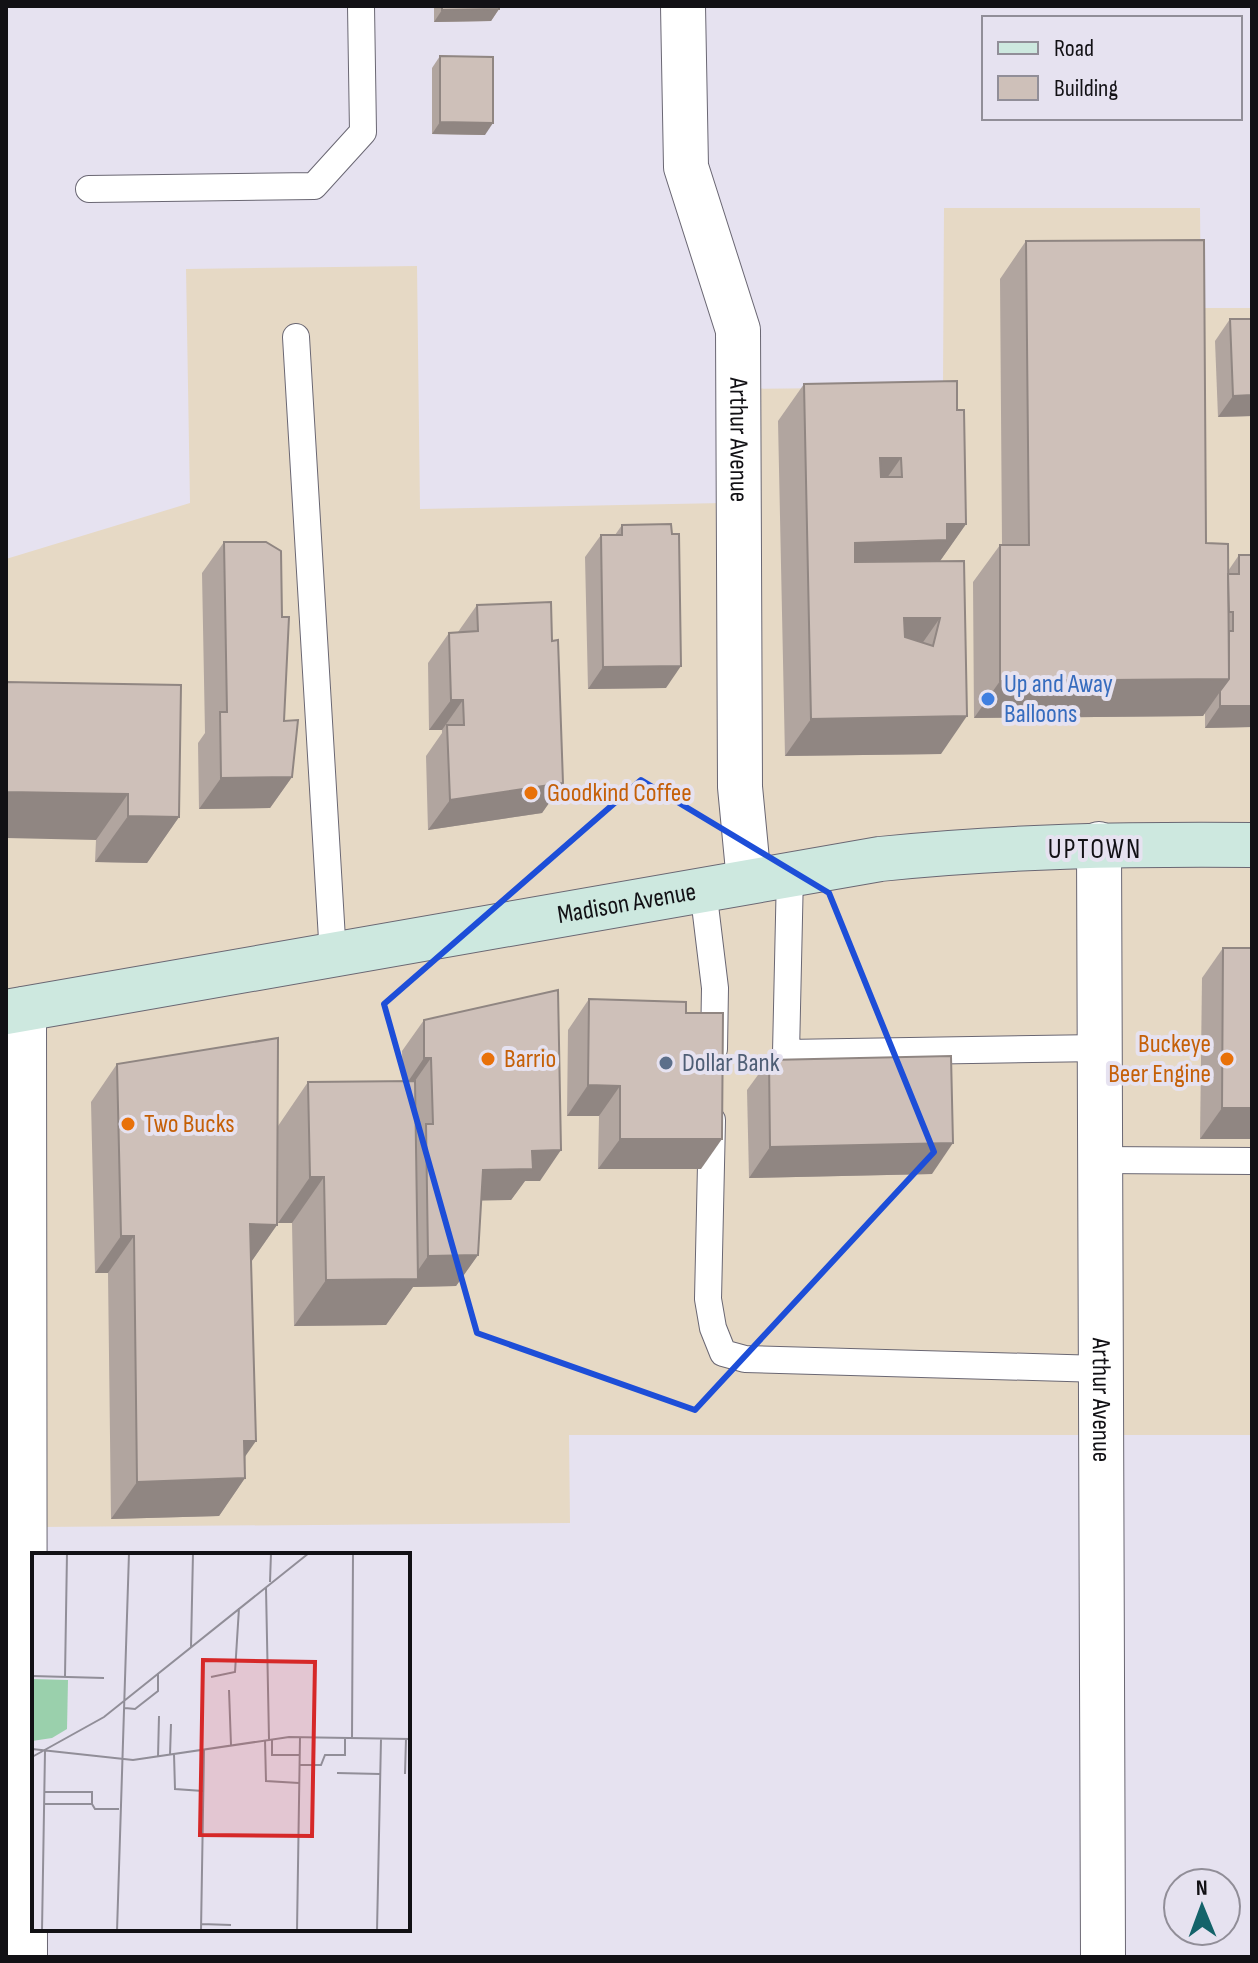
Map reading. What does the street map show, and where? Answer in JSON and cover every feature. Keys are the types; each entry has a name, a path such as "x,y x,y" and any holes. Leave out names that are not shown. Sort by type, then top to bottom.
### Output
{"main road":[{"name":"Madison Avenue","path":"15,1011 769,877 977,849 1099,844 1252,845"}],"street":[{"name":"Arthur Avenue","path":"683,6 686,167 738,330 740,787 769,877"},
{"name":"Arthur Avenue","path":"1099,844 1103,1957"},
{"path":"15,1011 15,1472 25,1957"}],"lane":[{"path":"89,189 314,186 363,132 361,6"},
{"path":"296,337 333,956"},
{"path":"769,877 786,1053 1100,1048"},
{"path":"703,889 715,988 708,1299 713,1328 723,1353 745,1359 1101,1369"},
{"path":"1101,1160 1252,1161"}],"highlighted area":[{"path":"641,780 829,893 934,1152 695,1410 477,1333 384,1004"}],"shaded area":[{"path":"944,208 1200,208 1201,308 1252,308 1252,1435 569,1435 570,1523 39,1527 6,1625 6,559 190,503 186,269 417,266 420,509 723,503 722,389 943,387"}],"building":[{"path":"442,6 499,6 499,9 442,10"},
{"path":"440,56 493,57 493,123 440,122"},
{"path":"1204,240 1206,543 1228,544 1229,679 1000,681 1000,545 1029,545 1026,241"},
{"path":"1230,319 1252,319 1252,395 1233,396"},
{"path":"957,381 957,410 964,410 966,524 947,524 947,540 855,543 855,562 964,561 967,716 811,719 804,384","holes":["880,458 901,458 902,477 881,477","904,618 940,618 933,646 905,637"]},
{"path":"671,524 672,534 679,534 681,666 603,667 601,535 622,535 622,525"},
{"path":"224,542 266,542 281,551 282,617 289,617 284,721 298,720 292,777 221,778 220,712 227,712"},
{"path":"1239,555 1252,555 1252,706 1220,706 1220,691 1229,679 1229,631 1233,631 1228,574 1239,574"},
{"path":"551,602 552,641 558,640 563,783 450,800 447,725 464,725 463,700 451,700 449,633 478,631 477,605"},
{"path":"6,682 181,685 179,817 128,816 128,794 6,792"},
{"path":"1223,948 1252,948 1252,1108 1222,1108"},
{"path":"558,990 561,1150 532,1151 533,1169 483,1170 478,1255 428,1256 426,1124 433,1124 431,1058 424,1058 424,1020"},
{"path":"589,999 686,1002 686,1013 723,1013 722,1139 620,1139 620,1086 588,1085"},
{"path":"278,1038 277,1225 250,1224 256,1441 244,1441 245,1478 137,1482 134,1236 121,1236 117,1064"},
{"path":"951,1056 953,1143 770,1147 769,1060"},
{"path":"415,1081 418,1279 326,1280 324,1177 310,1177 308,1082"}],"place":[{"name":"Up and Away Balloons","path":"988,699"},
{"name":"Goodkind Coffee","path":"531,793"},
{"name":"Barrio","path":"488,1059"},
{"name":"Buckeye Beer Engine","path":"1227,1059"},
{"name":"Dollar Bank","path":"666,1063"},
{"name":"Two Bucks","path":"128,1124"}],"district":[{"name":"UPTOWN","path":"1095,849"}]}
